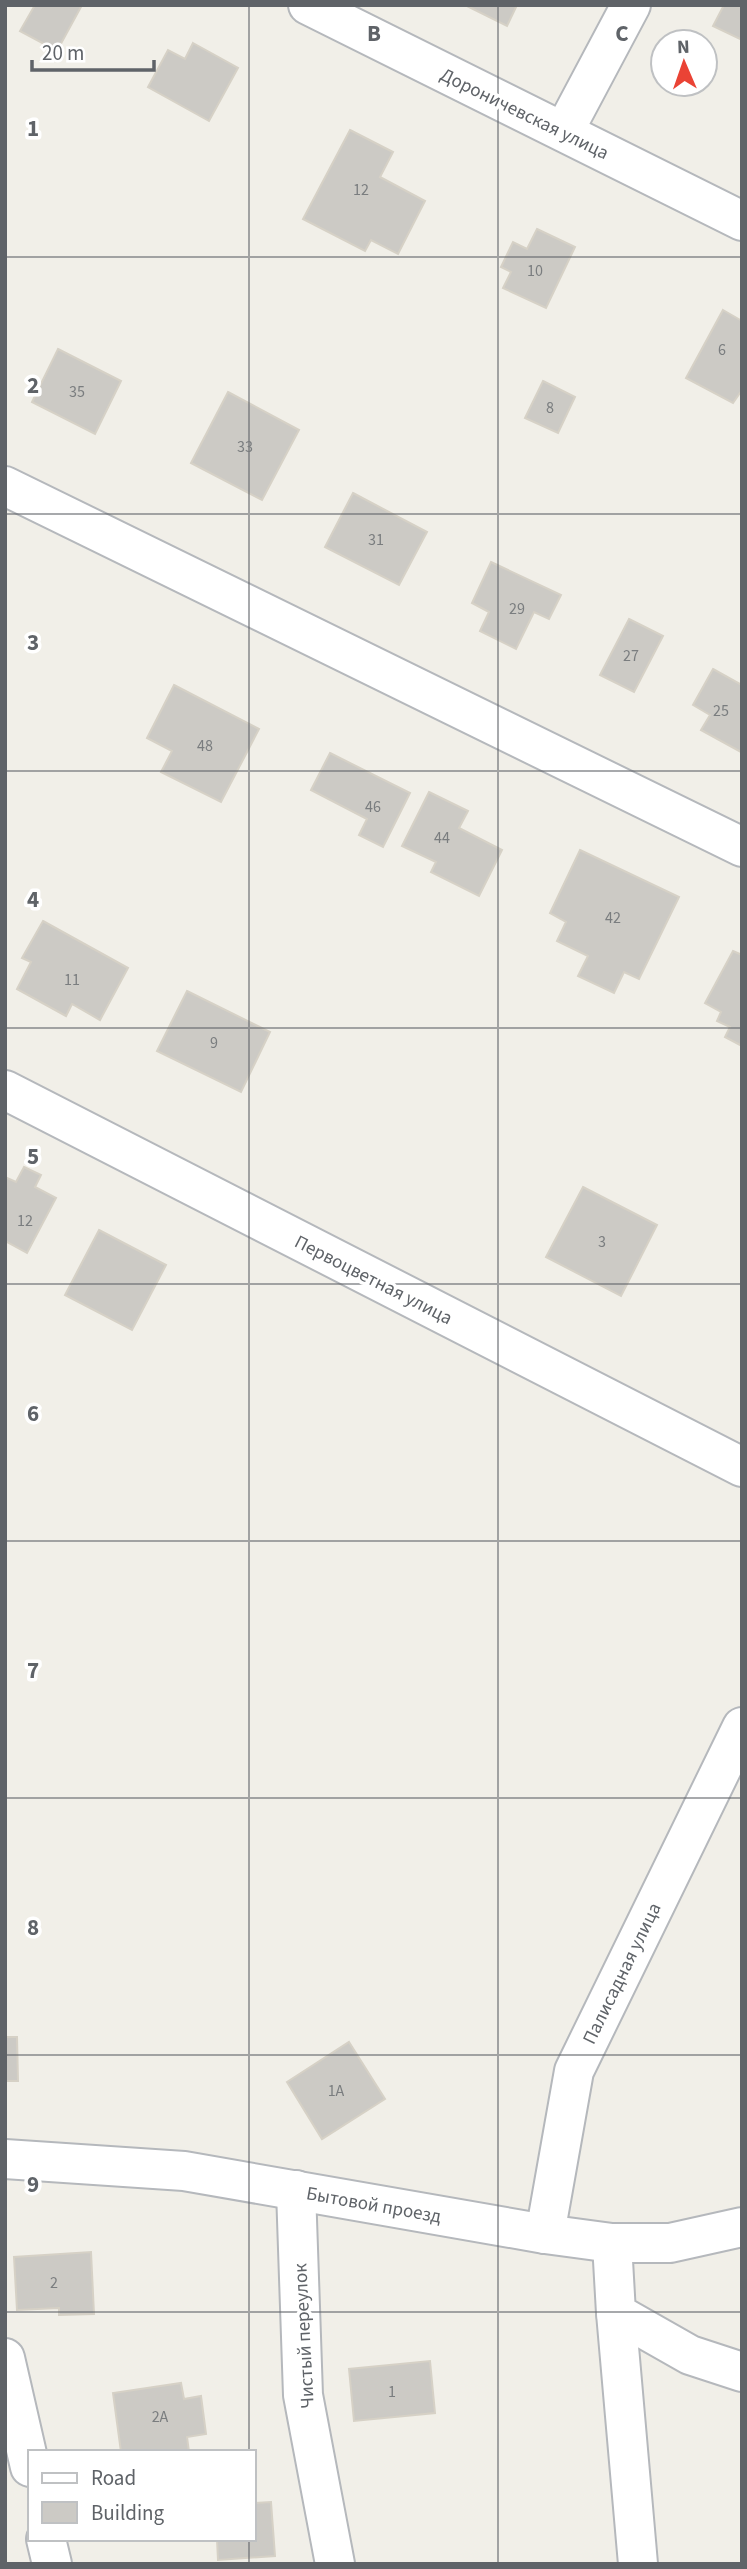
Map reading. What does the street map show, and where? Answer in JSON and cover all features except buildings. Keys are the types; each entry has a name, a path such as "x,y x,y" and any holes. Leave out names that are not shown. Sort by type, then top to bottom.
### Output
{"street":[{"name":"Дороничевская улица","path":"308,5 742,221"},
{"path":"564,131 631,5"},
{"path":"5,486 742,847"},
{"name":"Первоцветная улица","path":"5,1090 742,1467"},
{"name":"Палисадная улица","path":"545,2234 574,2071 742,1727"},
{"name":"Бытовой проезд","path":"5,2159 184,2171 545,2234 612,2243 670,2243 742,2227"},
{"name":"Чистый переулок","path":"296,2190 303,2395 335,2564"},
{"path":"612,2243 638,2564"},
{"path":"616,2313 690,2354 742,2372"},
{"path":"5,2358 28,2458"},
{"path":"46,2541 52,2564"}]}
